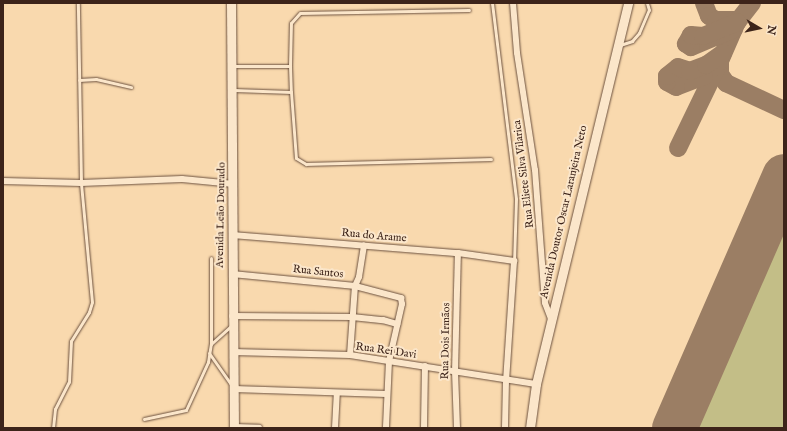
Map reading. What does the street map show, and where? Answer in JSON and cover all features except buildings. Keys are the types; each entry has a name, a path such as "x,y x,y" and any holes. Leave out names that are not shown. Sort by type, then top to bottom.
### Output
{"street":[{"name":"Avenida Leão Dourado","path":"232,3 234,90 234,184 232,234 234,427"},
{"name":"Rua Eliete Silva Vilarica","path":"513,3 517,53 539,205 544,298 551,319"},
{"name":"Avenida Doutor Oscar Laranjeira Neto","path":"530,428 536,384 628,3"},
{"path":"3,181 81,183 182,179 234,184"},
{"name":"Rua do Arame","path":"232,234 458,253 514,261"},
{"path":"350,355 355,286 359,277 364,245"},
{"name":"Rua Dois Irmãos","path":"456,428 455,372 458,253"},
{"path":"505,428 506,380 514,261"},
{"name":"Rua Santos","path":"232,274 355,286 401,298 402,304 397,324"},
{"path":"232,316 352,317 383,320 397,324 389,360 386,394 386,428"},
{"name":"Rua Rei Davi","path":"233,352 350,355 536,384"},
{"path":"424,428 425,366"},
{"path":"234,389 386,394"},
{"path":"335,428 337,393"},
{"path":"234,427 259,428"}],"lane":[{"path":"53,428 55,409 69,382 71,341 89,312 92,302 81,183 78,3"},
{"path":"492,3 516,199 514,261"},
{"path":"618,46 632,41 639,32 649,10 647,3"},
{"path":"469,10 300,13 291,23 290,66 296,158 306,164 491,159"},
{"path":"233,66 290,66"},
{"path":"79,80 96,79 131,87"},
{"path":"234,90 291,92"},
{"path":"144,419 186,410 209,353 211,344 211,258"},
{"path":"211,344 233,325"},
{"path":"209,353 234,389"}],"shaded area":[{"path":"784,218 784,428 692,428"}],"taxiway":[{"path":"704,3 709,16 716,20 737,20"},
{"path":"752,3 737,22 720,61 720,74 726,83 784,110"},
{"path":"734,29 691,47 686,44 691,35 703,36 737,22"},
{"path":"678,148 720,61 704,76 676,87 667,82 667,76 678,67 690,71 706,65 723,53"}],"runway":[{"path":"674,428 784,176"}]}
